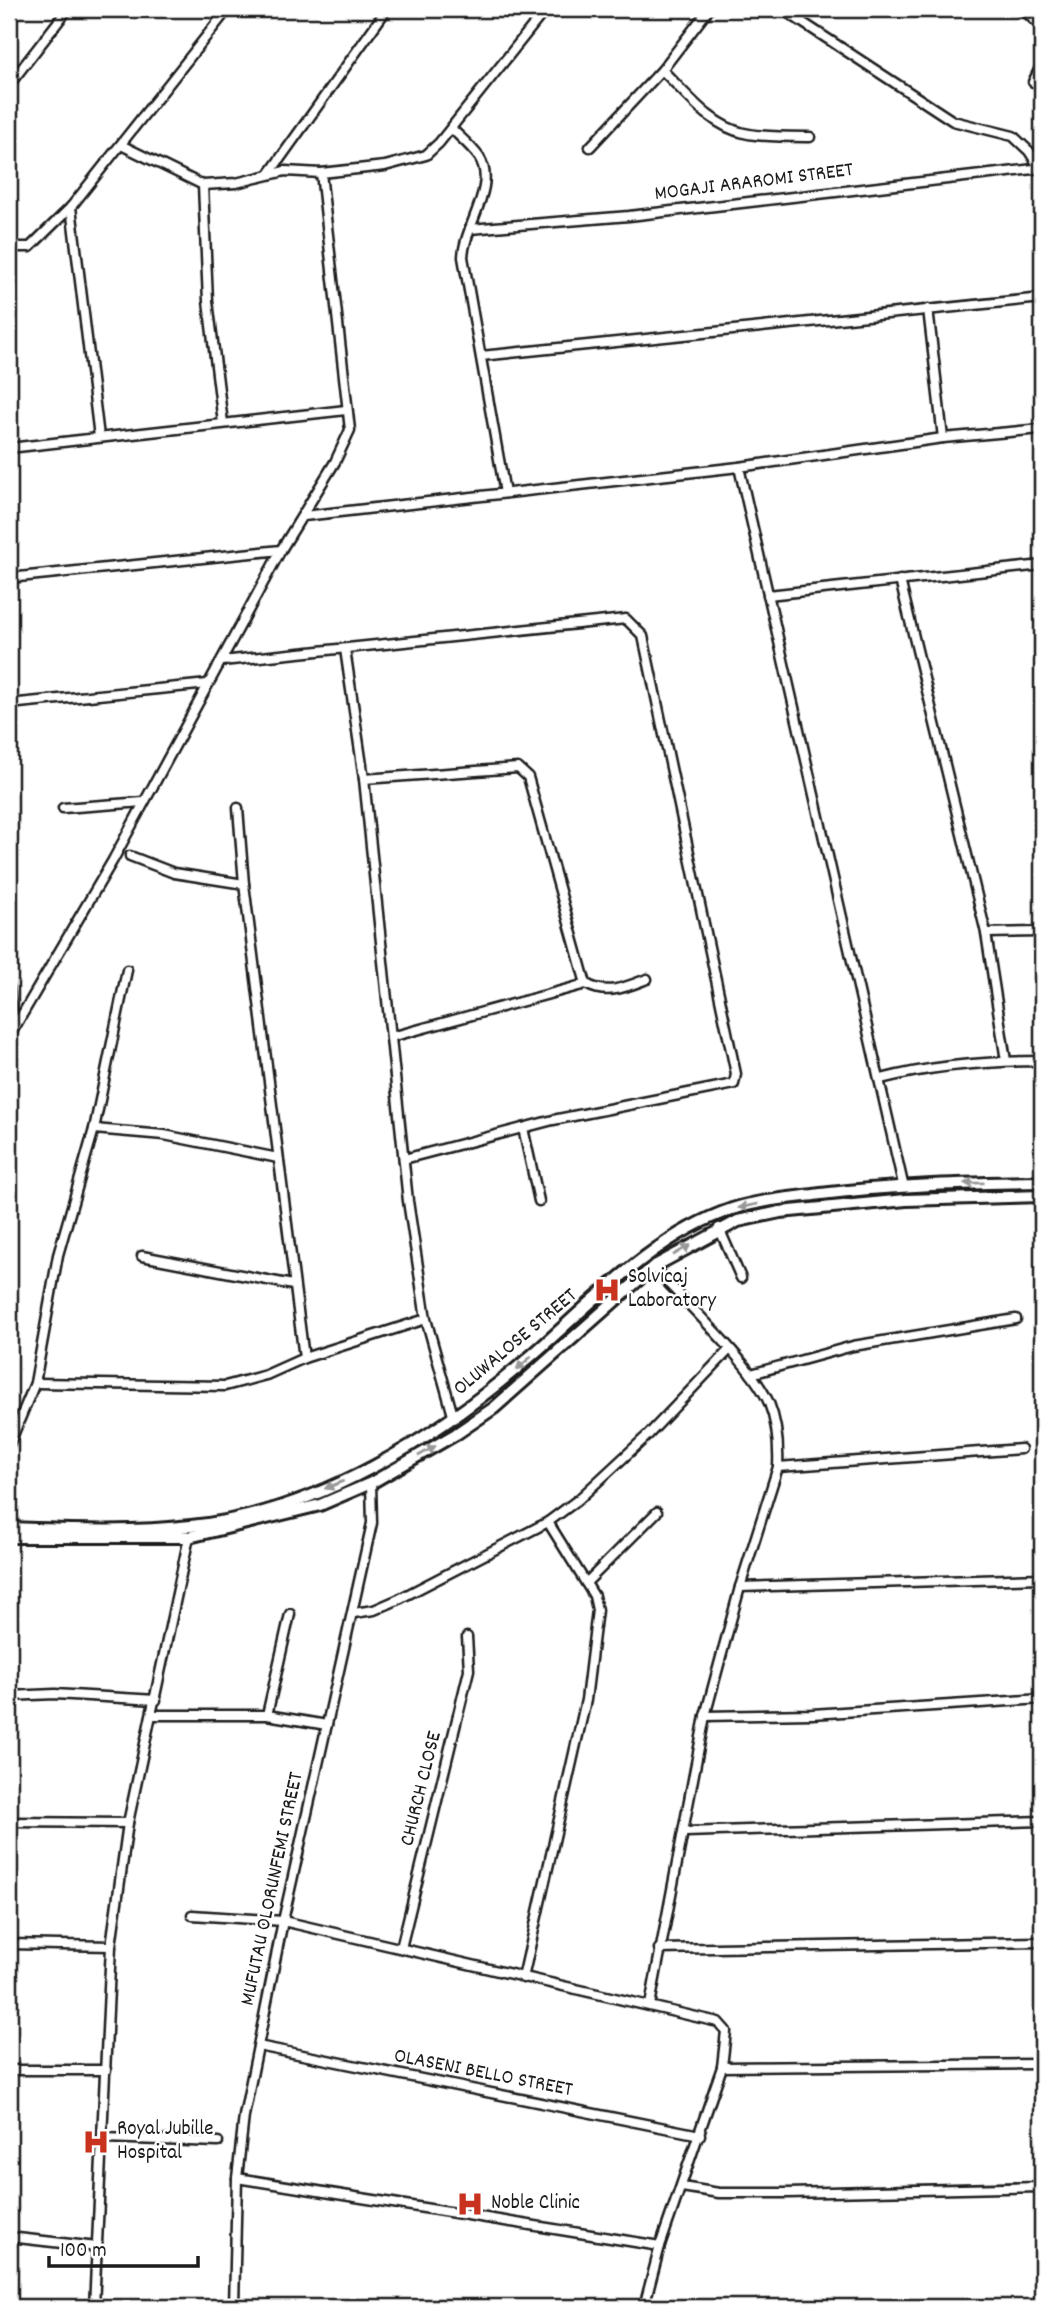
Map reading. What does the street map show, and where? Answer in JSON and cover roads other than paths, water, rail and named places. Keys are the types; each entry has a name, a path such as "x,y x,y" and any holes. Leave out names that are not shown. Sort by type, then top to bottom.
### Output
{"street":[{"path":"9,85 68,9"},
{"path":"9,243 15,247 30,247 71,207 228,9"},
{"path":"269,174 387,9"},
{"path":"121,145 203,184 236,183 285,171 321,173 385,166 426,155 452,129 546,9"},
{"path":"590,147 662,70 709,9"},
{"path":"782,9 953,121 1013,136 1029,151 1041,168"},
{"path":"1017,9 1027,13 1042,13"},
{"path":"1027,13 1042,28"},
{"path":"1033,82 1042,64"},
{"path":"662,70 712,118 728,127 744,133 810,137"},
{"path":"452,129 480,158 486,175 470,229 465,237 463,257 505,493"},
{"name":"MOGAJI ARAROMI STREET","path":"470,229 629,216 1041,168"},
{"path":"9,1037 113,860 350,430 321,173"},
{"path":"203,184 208,301 223,423"},
{"path":"71,207 100,437"},
{"path":"481,356 1042,298"},
{"path":"928,309 943,438"},
{"path":"9,449 346,410"},
{"path":"304,516 739,467 943,438 1042,429"},
{"path":"739,467 903,1184"},
{"path":"9,578 281,551"},
{"path":"768,595 1042,565"},
{"path":"900,580 986,933 1006,1061"},
{"path":"222,661 626,619 643,636 736,1079 734,1084 523,1128 404,1159"},
{"path":"345,649 364,779 404,1159 426,1319 454,1419"},
{"path":"9,704 208,684"},
{"path":"364,779 523,770 528,777 586,984"},
{"path":"63,808 143,802"},
{"path":"238,808 244,884 304,1358"},
{"path":"130,856 174,873 244,884"},
{"path":"986,933 1042,932"},
{"path":"9,1445 35,1383 58,1255 94,1129 127,970"},
{"path":"391,1037 586,984 599,991 647,979"},
{"path":"9,987 14,1027"},
{"path":"881,1079 918,1070 1006,1061 1042,1061"},
{"path":"523,1128 539,1201"},
{"path":"94,1129 164,1135 278,1158"},
{"name":"OLUWALOSE STREET","path":"9,1528 189,1527 239,1517 368,1471 454,1419 483,1398 648,1256 714,1217 733,1209 777,1199 903,1184 1042,1182"},
{"name":"OLUWALOSE STREET","path":"9,1537 189,1537 320,1505 371,1483 456,1434 494,1408 653,1267 719,1228 738,1221 780,1212 906,1200 1042,1196"},
{"path":"719,1228 741,1278"},
{"path":"142,1256 293,1285"},
{"path":"650,2005 705,1716 740,1587 778,1467 774,1418 751,1374 653,1267"},
{"path":"35,1383 225,1385 266,1375 304,1358 426,1319"},
{"path":"751,1374 853,1346 1016,1319"},
{"path":"354,1613 374,1610 397,1600 548,1522 579,1499 648,1435 729,1350"},
{"path":"778,1467 1021,1449"},
{"name":"MUFUTAU OLORUNFEMI STREET","path":"234,2306 237,2178 258,2046 283,1921 354,1613 372,1523 371,1483"},
{"path":"586,1583 657,1512"},
{"path":"523,1978 586,1700 597,1602 548,1522"},
{"path":"94,2307 111,1947 128,1823 189,1537"},
{"path":"740,1587 1042,1578"},
{"path":"267,1715 290,1614"},
{"name":"CHURCH CLOSE","path":"401,1948 469,1670 467,1637"},
{"path":"9,1696 55,1694 156,1700"},
{"path":"705,1716 812,1714 1042,1699"},
{"path":"153,1715 267,1715 327,1725"},
{"path":"685,1832 1042,1821"},
{"path":"9,1822 128,1823"},
{"path":"192,1915 283,1921 718,2022 726,2031 722,2067 701,2135 660,2246 644,2307"},
{"path":"659,1949 1042,1942"},
{"path":"9,1944 111,1947"},
{"name":"OLASENI BELLO STREET","path":"258,2046 701,2135"},
{"path":"722,2067 1042,2064"},
{"path":"9,2070 106,2070"},
{"path":"103,2138 218,2142"},
{"path":"237,2178 660,2246"},
{"path":"682,2187 719,2193 1042,2187"},
{"path":"9,2237 97,2247"},
{"path":"234,2306 250,2307"}],"place":[{"name":"Solvicaj Laboratory","path":"607,1290"},
{"name":"Royal Jubille Hospital","path":"96,2142"},
{"name":"Noble Clinic","path":"470,2204"}]}
